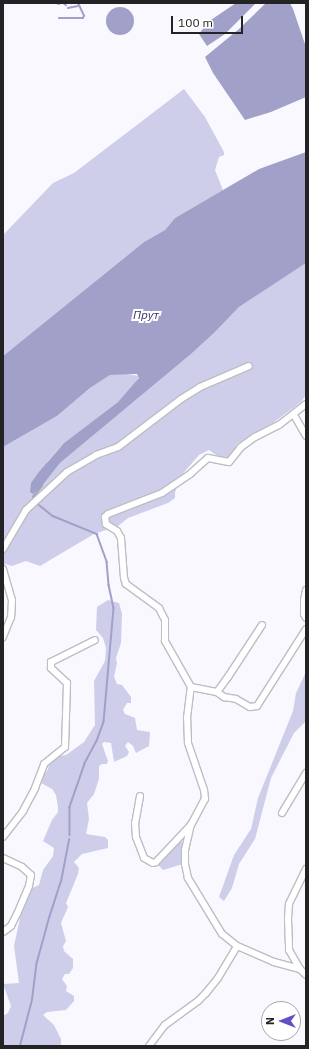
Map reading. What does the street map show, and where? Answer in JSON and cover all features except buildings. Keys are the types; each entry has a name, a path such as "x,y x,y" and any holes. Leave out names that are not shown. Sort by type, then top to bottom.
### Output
{"street":[{"path":"3,549 26,510 67,472 96,455 118,447 181,399 200,387 249,366"},
{"path":"300,968 274,962 237,946 222,934 188,878 185,864 185,850 191,825 205,799 204,790 188,743 187,718 191,687 165,641 165,620 159,608 126,584 121,538 118,531 105,521 105,517 108,514 162,493 190,474 208,458 229,462 241,447 294,415 306,404"},
{"path":"294,415 306,436"},
{"path":"3,569 12,600 11,617 3,637"},
{"path":"306,590 304,614 306,618"},
{"path":"217,692 262,626"},
{"path":"191,687 217,692 224,697 236,699 250,707 256,706 306,629"},
{"path":"3,837 22,811 35,788 44,764 65,747 67,684 50,668 51,662 96,640"},
{"path":"282,813 306,773"},
{"path":"140,796 134,823 136,837 144,858 153,863 156,862 191,825"},
{"path":"3,858 22,867 31,875 29,886 17,914 11,926 3,932"},
{"path":"306,869 289,904 288,918 289,950 306,975"},
{"path":"149,1046 165,1025 198,1001 206,993 218,978 237,946"}],"shaded area":[{"path":"184,89 205,117 224,152 224,155 219,157 215,170 223,190 175,218 165,230 144,242 3,356 3,235 53,183 74,173"},
{"path":"306,263 306,395 301,402 273,423 237,444 232,454 226,458 216,455 209,450 199,455 179,478 175,498 168,503 128,518 118,526 94,534 40,566 26,561 12,566 5,564 3,566 3,447 57,416 90,388 110,375 122,373 139,376 137,382 118,402 64,443 54,454 48,461 33,494 42,486 60,463 191,354 239,307"},
{"path":"108,600 119,603 122,614 121,643 116,658 117,663 114,677 117,684 122,685 131,697 131,703 127,703 123,710 125,714 135,718 137,730 150,732 149,746 136,753 133,746 128,742 125,746 129,752 127,756 114,762 111,743 104,742 102,744 108,761 107,764 102,764 99,766 99,779 94,794 87,803 89,819 86,834 105,837 108,840 108,848 82,854 74,862 79,868 78,874 66,903 68,907 61,923 66,941 63,946 64,951 73,959 73,968 69,974 65,974 62,979 67,986 66,991 74,996 74,1001 66,1010 47,1012 43,1015 54,1025 61,1039 61,1046 3,1046 3,1016 8,1013 11,1006 3,984 19,983 14,946 23,904 28,890 39,885 43,870 53,856 54,848 43,841 52,820 58,812 58,807 56,795 52,789 41,783 43,774 47,771 50,763 58,756 66,755 84,742 95,725 94,681 105,661 106,648 103,638 96,630 97,607"},
{"path":"306,672 306,721 294,733 271,778 255,839 239,864 232,888 224,901 219,897 234,855 251,829 258,798 293,711 296,693"},
{"path":"180,841 183,843 183,864 163,870 157,864"}],"water":[{"path":"236,3 256,3 225,34 207,46 199,34 208,22"},
{"path":"266,3 290,3 293,9 306,47 306,97 271,112 245,120 213,73 205,57 239,29"},
{"path":"120,7 126,8 130,11 133,15 133,27 130,31 126,34 120,35 114,34 110,31 107,27 106,21 107,15 110,11 114,8"},
{"name":"Прут","path":"306,152 306,263 239,307 191,354 60,463 42,486 33,494 30,492 31,483 64,443 118,402 139,378 137,374 110,375 90,388 57,416 3,447 3,356 144,242 165,230 175,218 259,169"}],"waterway":[{"path":"58,4 62,3"},
{"path":"59,18 83,18 84,16 78,3"},
{"path":"68,8 78,6"},
{"path":"33,497 42,486"},
{"path":"38,504 53,516 97,534 107,562 109,585 114,608 104,722 97,741 85,764 70,807 70,835"},
{"path":"20,1046 32,1000 37,962 61,882 69,840"}]}
